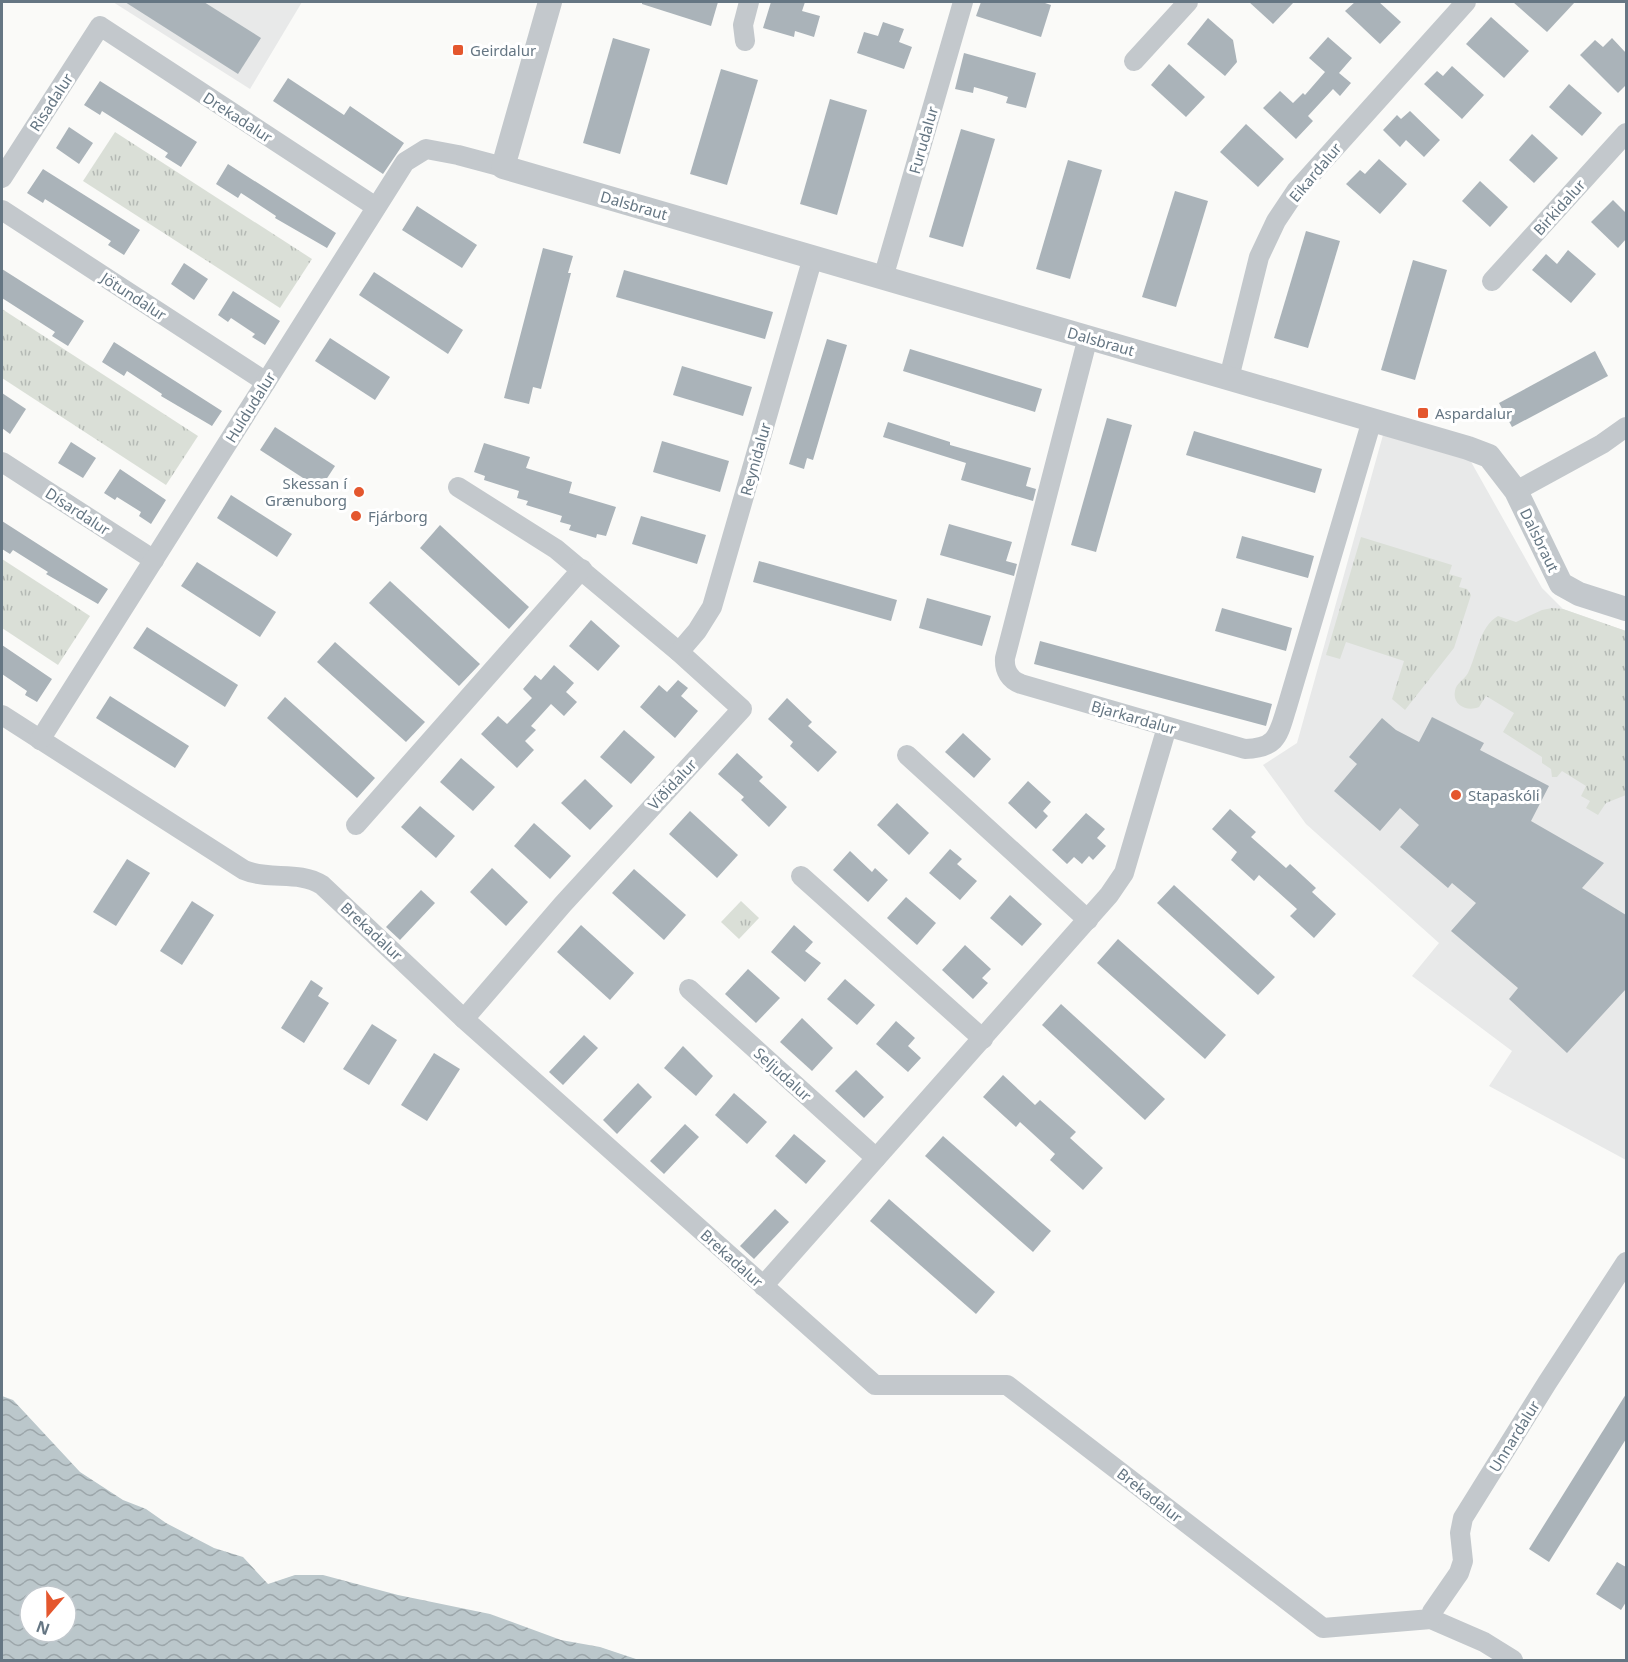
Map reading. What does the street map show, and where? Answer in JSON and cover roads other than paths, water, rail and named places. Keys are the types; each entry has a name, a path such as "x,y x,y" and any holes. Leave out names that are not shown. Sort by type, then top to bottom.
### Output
{"street":[{"path":"503,167 550,2"},
{"path":"745,41 742,24 749,2"},
{"name":"Furudalur","path":"883,278 963,2"},
{"path":"1134,61 1188,2"},
{"name":"Eikardalur","path":"1229,378 1258,257 1276,221 1296,191 1466,2"},
{"name":"Risadalur","path":"2,178 100,26"},
{"name":"Drekadalur","path":"100,26 376,207"},
{"name":"Birkidalur","path":"1492,281 1626,133"},
{"name":"Huldudalur","path":"40,740 405,162 426,149 503,167"},
{"name":"Dalsbraut","path":"503,167 1489,456 1516,491 1561,584 1579,594 1626,609"},
{"name":"Jötundalur","path":"2,210 266,382"},
{"name":"Reynidalur","path":"679,652 697,632 712,608 813,257"},
{"name":"Bjarkardalur","path":"1088,337 1005,658 1005,669 1011,679 1022,684 1167,727 1245,749 1263,749 1274,741 1291,696 1372,420"},
{"path":"1516,491 1594,448 1626,427"},
{"name":"Dísardalur","path":"2,462 154,560"},
{"name":"Víðidalur","path":"458,487 556,549 582,569 742,709 571,896 464,1019"},
{"path":"356,825 582,569"},
{"name":"Brekadalur","path":"2,715 244,870 267,877 311,878 322,885 464,1019 875,1385 1007,1385 1323,1628 1431,1619 1484,1642 1513,1660"},
{"path":"763,1286 1109,895 1124,873 1167,727"},
{"path":"907,755 1088,920"},
{"path":"801,876 983,1039"},
{"name":"Seljudalur","path":"689,989 876,1158"},
{"name":"Unnardalur","path":"1431,1619 1432,1612 1459,1573 1463,1561 1460,1533 1463,1518 1546,1383 1626,1262"}],"water":[{"path":"2,1396 13,1400 80,1472 123,1500 146,1509 166,1523 214,1548 243,1557 268,1584 295,1575 323,1575 398,1595 490,1614 561,1640 600,1647 639,1660 2,1660"}],"place":[{"name":"Geirdalur","path":"458,50"},
{"name":"Aspardalur","path":"1423,413"},
{"name":"Skessan í Grænuborg","path":"359,492"},
{"name":"Fjárborg","path":"356,516"},
{"name":"Stapaskóli","path":"1456,795"}]}
